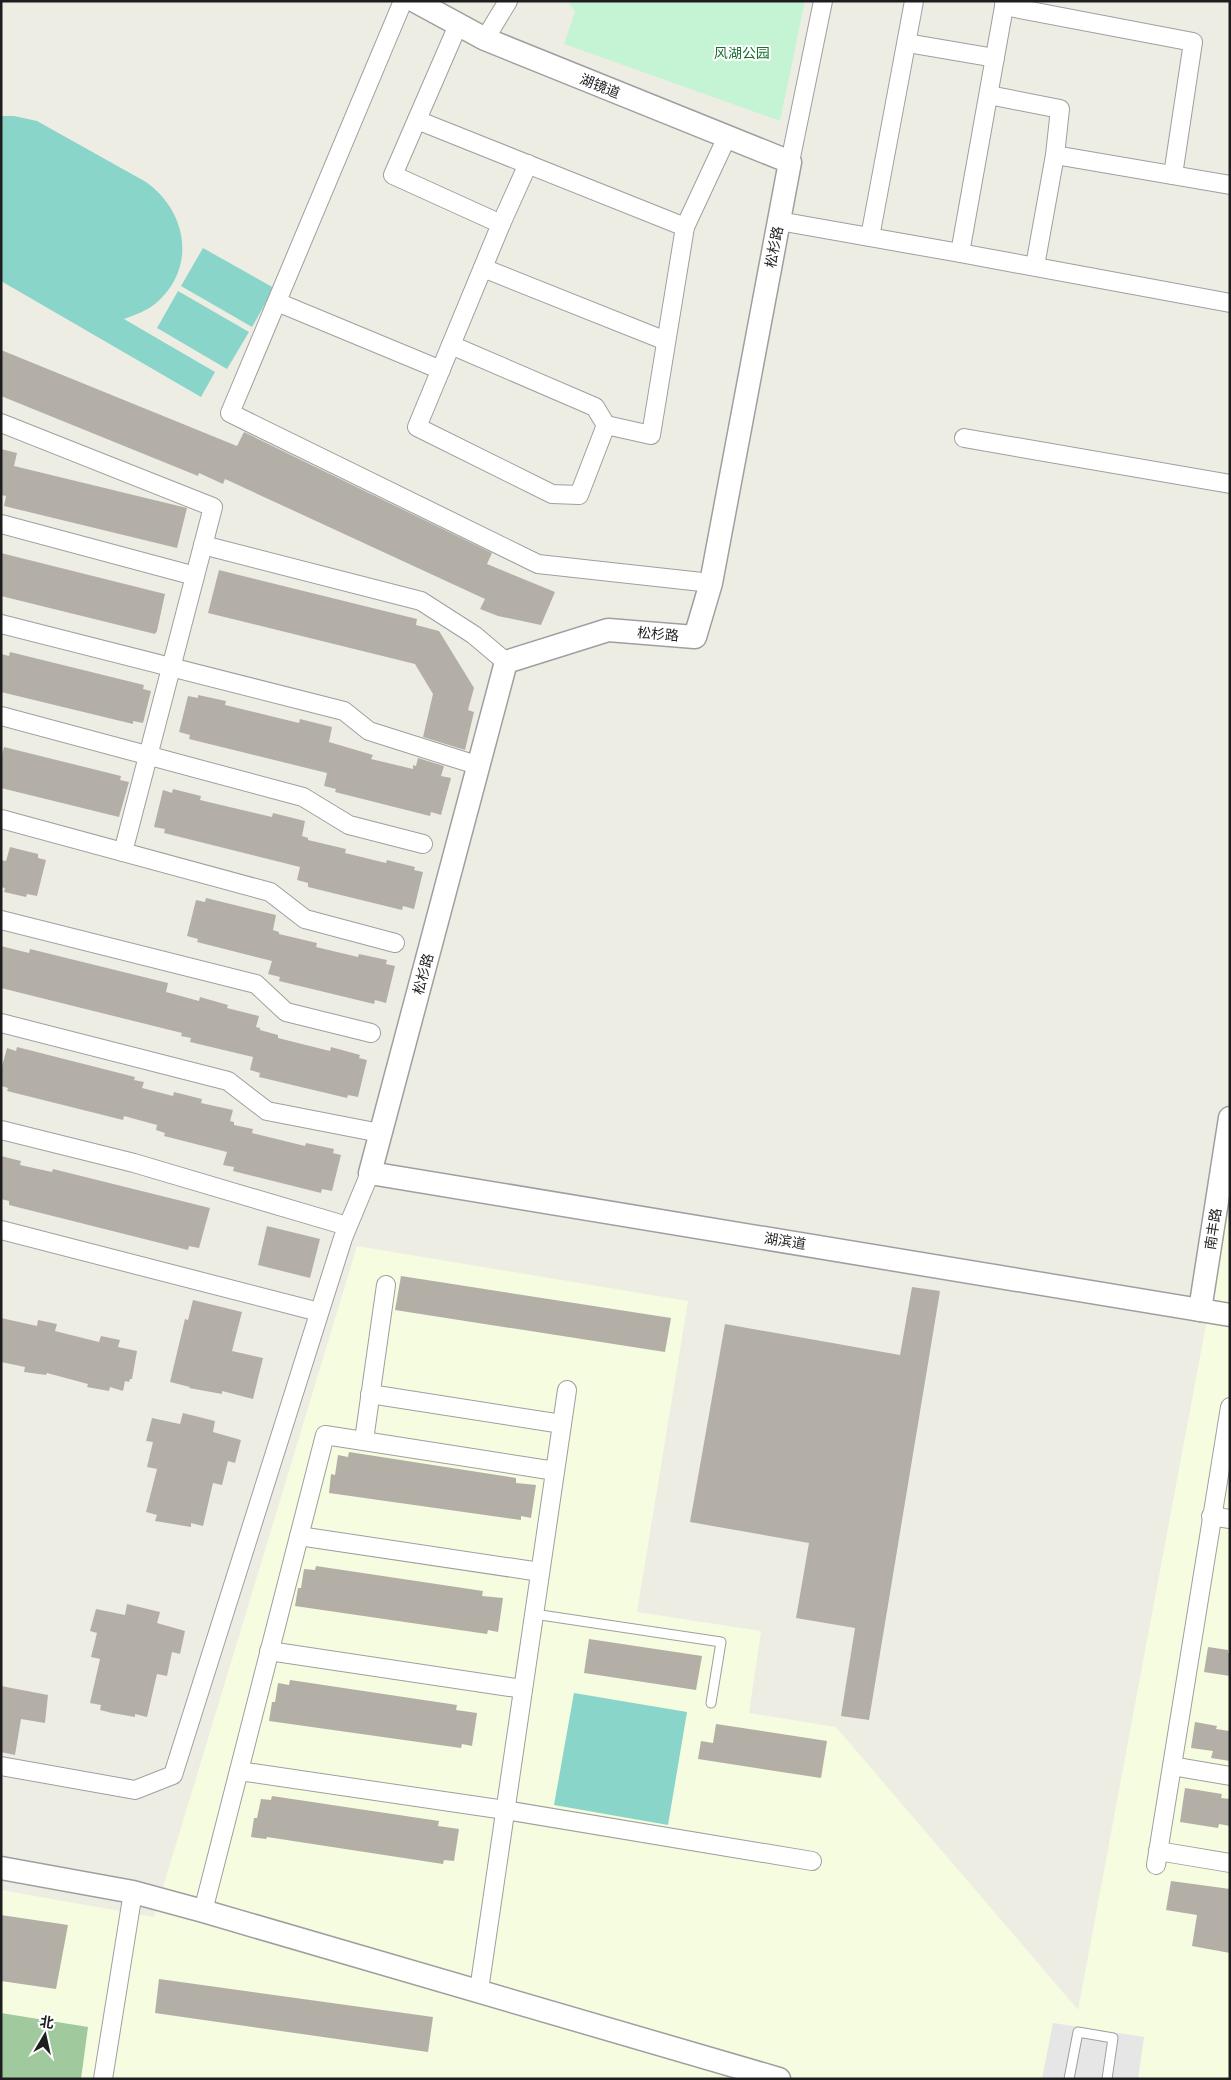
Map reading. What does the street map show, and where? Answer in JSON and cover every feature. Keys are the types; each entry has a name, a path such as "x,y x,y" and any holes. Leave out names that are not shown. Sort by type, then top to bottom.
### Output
{"street":[{"path":"403,1 230,413 538,564 711,584"},
{"name":"湖镜道","path":"415,1 485,39 790,162"},
{"path":"485,39 508,1"},
{"name":"松杉路","path":"370,1173 506,662 608,630 695,637 711,584 790,162 823,1"},
{"path":"870,237 914,1"},
{"path":"960,253 1005,4 1193,42 1173,175"},
{"path":"458,25 393,175 501,224"},
{"path":"907,43 995,58"},
{"path":"989,95 1060,109 1055,155 1035,266"},
{"path":"417,120 685,227"},
{"path":"450,345 595,407 606,425 651,435 685,227 727,137"},
{"path":"1055,155 1230,185"},
{"path":"528,164 416,427 552,494 579,496 606,425"},
{"path":"779,221 1035,266 1230,303"},
{"path":"483,268 666,341"},
{"path":"276,302 441,370"},
{"path":"1,423 213,507 123,852"},
{"path":"964,438 1230,484"},
{"path":"1,524 195,576"},
{"path":"203,545 421,601 474,635 506,662"},
{"path":"1,624 344,711 369,731 467,762"},
{"path":"1,716 303,797 349,825 423,844"},
{"path":"1,819 270,892 305,919 394,943"},
{"path":"1,920 256,984 286,1012 371,1032"},
{"path":"1,1023 228,1081 267,1111 380,1133"},
{"name":"南丰路","path":"1200,1310 1230,1118"},
{"path":"1,1130 134,1163 347,1226"},
{"path":"1,1766 135,1790 173,1775 347,1226 370,1173"},
{"name":"湖滨道","path":"370,1173 1230,1314"},
{"path":"1,1230 319,1312"},
{"path":"364,1440 386,1285"},
{"path":"479,1990 566,1390"},
{"path":"370,1394 562,1424"},
{"path":"1230,1407 1157,1858 1230,1863"},
{"path":"203,1911 325,1435 555,1471"},
{"path":"1211,1516 1230,1519"},
{"path":"299,1536 540,1572"},
{"path":"269,1651 523,1689"},
{"path":"1172,1766 1230,1776"},
{"path":"239,1771 506,1810 812,1861"},
{"path":"1,1868 133,1892 479,1990 779,2079"},
{"path":"103,2079 133,1892"}],"lane":[{"path":"534,1614 721,1642 711,1703"},
{"path":"1069,2079 1078,2032 1113,2038 1107,2079"}],"shaded area":[{"path":"1,116 14,116 37,121 146,182 160,194 171,209 182,241 182,258 177,274 168,290 155,304 144,311 124,319 215,372 201,397 1,281"},
{"path":"203,248 274,288 252,327 181,286"},
{"path":"178,291 249,332 227,369 157,328"},
{"path":"1230,1196 1230,2079 1,2079 1,1890 154,1917 357,1246 688,1301 637,1612 761,1631 749,1713 836,1727 1078,2010"},
{"path":"574,1693 687,1712 668,1825 554,1805"},
{"path":"1053,2023 1144,2037 1138,2079 1042,2079"}],"green space":[{"name":"风湖公园","path":"568,1 805,1 780,121 564,44 575,12"},
{"path":"1,2013 88,2027 81,2079 1,2079"}],"building":[{"path":"1,350 237,446 244,432 492,553 487,564 555,592 541,625 498,616 480,609 485,599 225,479 223,484 199,473 198,476 1,396"},
{"path":"1,449 17,453 14,466 187,508 177,548 4,506 6,496 1,495"},
{"path":"1,553 165,594 157,631 155,634 1,596"},
{"path":"219,570 417,619 416,625 439,631 474,688 468,710 474,712 465,750 423,737 433,694 415,664 208,613"},
{"path":"10,652 144,685 143,689 151,691 143,723 133,721 133,724 1,692 1,654 9,656"},
{"path":"198,695 226,701 225,705 299,723 300,719 332,727 329,742 373,755 371,759 413,769 413,765 416,766 418,758 444,766 441,776 451,778 441,815 431,812 430,816 335,792 336,789 324,786 327,773 189,739 190,735 179,732 188,696 198,698"},
{"path":"4,747 121,776 120,780 129,782 119,817 1,788 1,758"},
{"path":"173,789 201,796 200,800 272,817 273,813 305,821 302,836 308,838 308,840 346,849 345,853 386,863 387,860 415,867 414,870 423,872 414,909 403,906 402,910 308,887 308,883 297,880 300,867 164,833 165,829 154,827 163,790 172,793"},
{"path":"10,847 38,854 38,858 46,860 37,896 27,894 26,897 4,892 5,888 1,887 1,860 6,861"},
{"path":"206,898 276,915 273,930 279,932 279,934 317,943 316,947 358,957 359,954 387,960 386,964 395,966 386,1003 375,1000 374,1004 279,981 280,977 268,974 272,961 197,942 198,939 187,936 196,900 205,902"},
{"path":"1,946 29,953 30,949 168,983 166,992 199,1001 200,997 228,1005 227,1008 259,1016 256,1027 278,1035 278,1038 330,1051 331,1047 360,1055 359,1058 367,1060 358,1097 348,1095 347,1098 259,1077 260,1073 250,1070 253,1057 190,1042 191,1038 181,1036 182,1033 1,988"},
{"path":"17,1047 135,1077 134,1080 144,1082 142,1088 173,1096 174,1092 202,1099 201,1103 233,1110 230,1121 234,1122 234,1125 253,1129 252,1133 305,1146 306,1143 334,1149 333,1153 341,1155 332,1191 322,1189 321,1193 233,1171 234,1167 223,1165 227,1152 164,1136 165,1133 156,1130 157,1125 124,1116 123,1120 7,1091 8,1088 1,1086 1,1070 7,1048 16,1051"},
{"path":"1,1156 21,1161 20,1165 52,1172 53,1169 210,1208 199,1248 189,1246 188,1250 9,1205 9,1201 1,1199"},
{"path":"267,1226 320,1239 310,1278 258,1265"},
{"path":"401,1276 671,1318 665,1352 395,1310"},
{"path":"912,1287 940,1291 869,1720 841,1716 855,1628 796,1618 809,1543 690,1522 725,1324 900,1355"},
{"path":"193,1300 242,1312 232,1351 263,1358 253,1399 222,1391 222,1394 189,1388 170,1382 185,1319 188,1320"},
{"path":"1,1318 37,1326 38,1320 57,1324 55,1331 99,1342 101,1336 120,1340 118,1347 137,1351 132,1379 129,1382 125,1381 123,1391 110,1387 109,1391 87,1387 88,1384 47,1373 46,1375 24,1372 25,1367 1,1362"},
{"path":"183,1413 215,1421 213,1432 241,1440 235,1463 228,1461 222,1485 213,1483 203,1526 191,1523 191,1527 155,1521 157,1515 146,1512 157,1469 147,1467 153,1442 146,1441 152,1418 180,1424"},
{"path":"349,1452 516,1478 516,1483 536,1485 531,1518 521,1516 521,1520 329,1493 331,1474 335,1475 338,1455 348,1457"},
{"path":"316,1566 483,1591 482,1596 503,1598 498,1632 488,1630 487,1634 295,1606 298,1588 301,1588 304,1569 315,1570"},
{"path":"127,1604 160,1612 157,1623 185,1631 180,1654 172,1652 167,1676 157,1674 147,1717 135,1714 135,1717 112,1713 100,1710 101,1705 90,1703 100,1659 91,1657 97,1633 90,1631 96,1609 125,1615"},
{"path":"589,1639 702,1656 696,1690 584,1673"},
{"path":"1208,1647 1228,1650 1228,1653 1230,1653 1230,1676 1204,1672"},
{"path":"290,1680 457,1705 456,1710 477,1713 472,1746 462,1744 461,1748 269,1721 278,1683 289,1685"},
{"path":"1,1686 48,1695 45,1723 21,1719 15,1755 1,1752"},
{"path":"1195,1722 1217,1726 1216,1729 1230,1731 1230,1761 1211,1758 1213,1751 1191,1748"},
{"path":"716,1724 827,1741 821,1778 698,1759 701,1741 713,1743"},
{"path":"1185,1788 1222,1794 1221,1798 1230,1799 1230,1826 1219,1824 1218,1828 1180,1822"},
{"path":"272,1796 439,1821 438,1826 459,1829 454,1861 444,1860 443,1864 267,1837 266,1839 251,1837 254,1818 257,1818 261,1799 271,1800"},
{"path":"1171,1881 1230,1889 1230,1953 1192,1946 1197,1915 1166,1910"},
{"path":"1,1915 68,1925 56,1989 1,1981"},
{"path":"159,1979 433,2017 428,2052 155,2013"}]}
